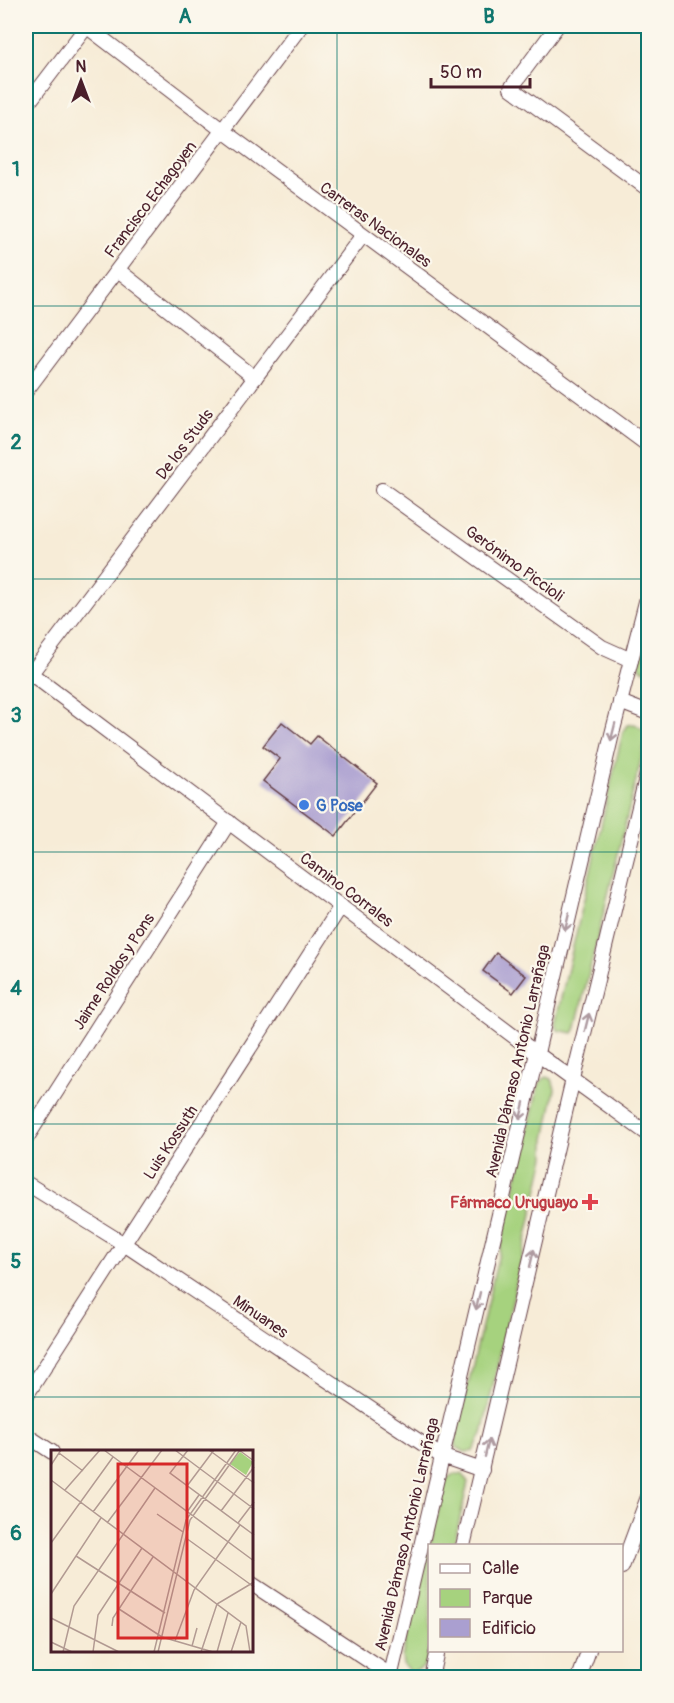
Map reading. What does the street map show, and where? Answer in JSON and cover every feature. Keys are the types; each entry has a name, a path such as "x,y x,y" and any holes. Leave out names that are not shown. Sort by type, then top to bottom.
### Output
{"street":[{"name":"Carreras Nacionales","path":"86,26 222,130 648,445"},
{"path":"26,106 86,26"},
{"name":"Francisco Echagoyen","path":"26,391 301,26"},
{"path":"557,26 511,88 648,189"},
{"name":"De los Studs","path":"27,674 363,235"},
{"path":"118,270 255,378"},
{"name":"Gerónimo Piccioli","path":"382,490 602,646 631,660"},
{"name":"Avenida Dámaso Antonio Larrañaga","path":"392,1677 441,1456 536,1053 648,594"},
{"name":"Camino Corrales","path":"27,674 648,1134"},
{"path":"620,702 648,713"},
{"path":"463,1544 648,770"},
{"name":"Jaime Roldos y Pons","path":"26,1139 229,822"},
{"name":"Luis Kossuth","path":"26,1396 341,906"},
{"name":"Minuanes","path":"26,1183 124,1244 441,1456 482,1470"},
{"path":"26,1435 51,1451"},
{"path":"623,1562 648,1497"},
{"path":"254,1585 392,1677"},
{"path":"431,1677 437,1652"},
{"path":"579,1677 588,1652"}],"green space":[{"path":"648,619 648,671 641,669 639,664"},
{"path":"635,724 645,731 646,739 575,1030 573,1033 557,1030 555,1024 623,731 627,725"},
{"path":"547,1077 552,1079 555,1089 545,1139 545,1157 482,1434 473,1451 465,1452 456,1447 455,1440 539,1084"},
{"path":"454,1474 462,1474 468,1482 454,1544 430,1544 444,1486 447,1478"},
{"path":"428,1550 428,1650 426,1659 423,1667 411,1672 403,1664 402,1657"}],"building":[{"path":"282,722 310,744 317,736 377,783 336,836 263,781 280,759 263,746"},
{"path":"496,953 526,976 513,993 483,971"}],"place":[{"name":"G Pose","path":"304,805"},
{"name":"Fármaco Uruguayo","path":"590,1202"}]}
